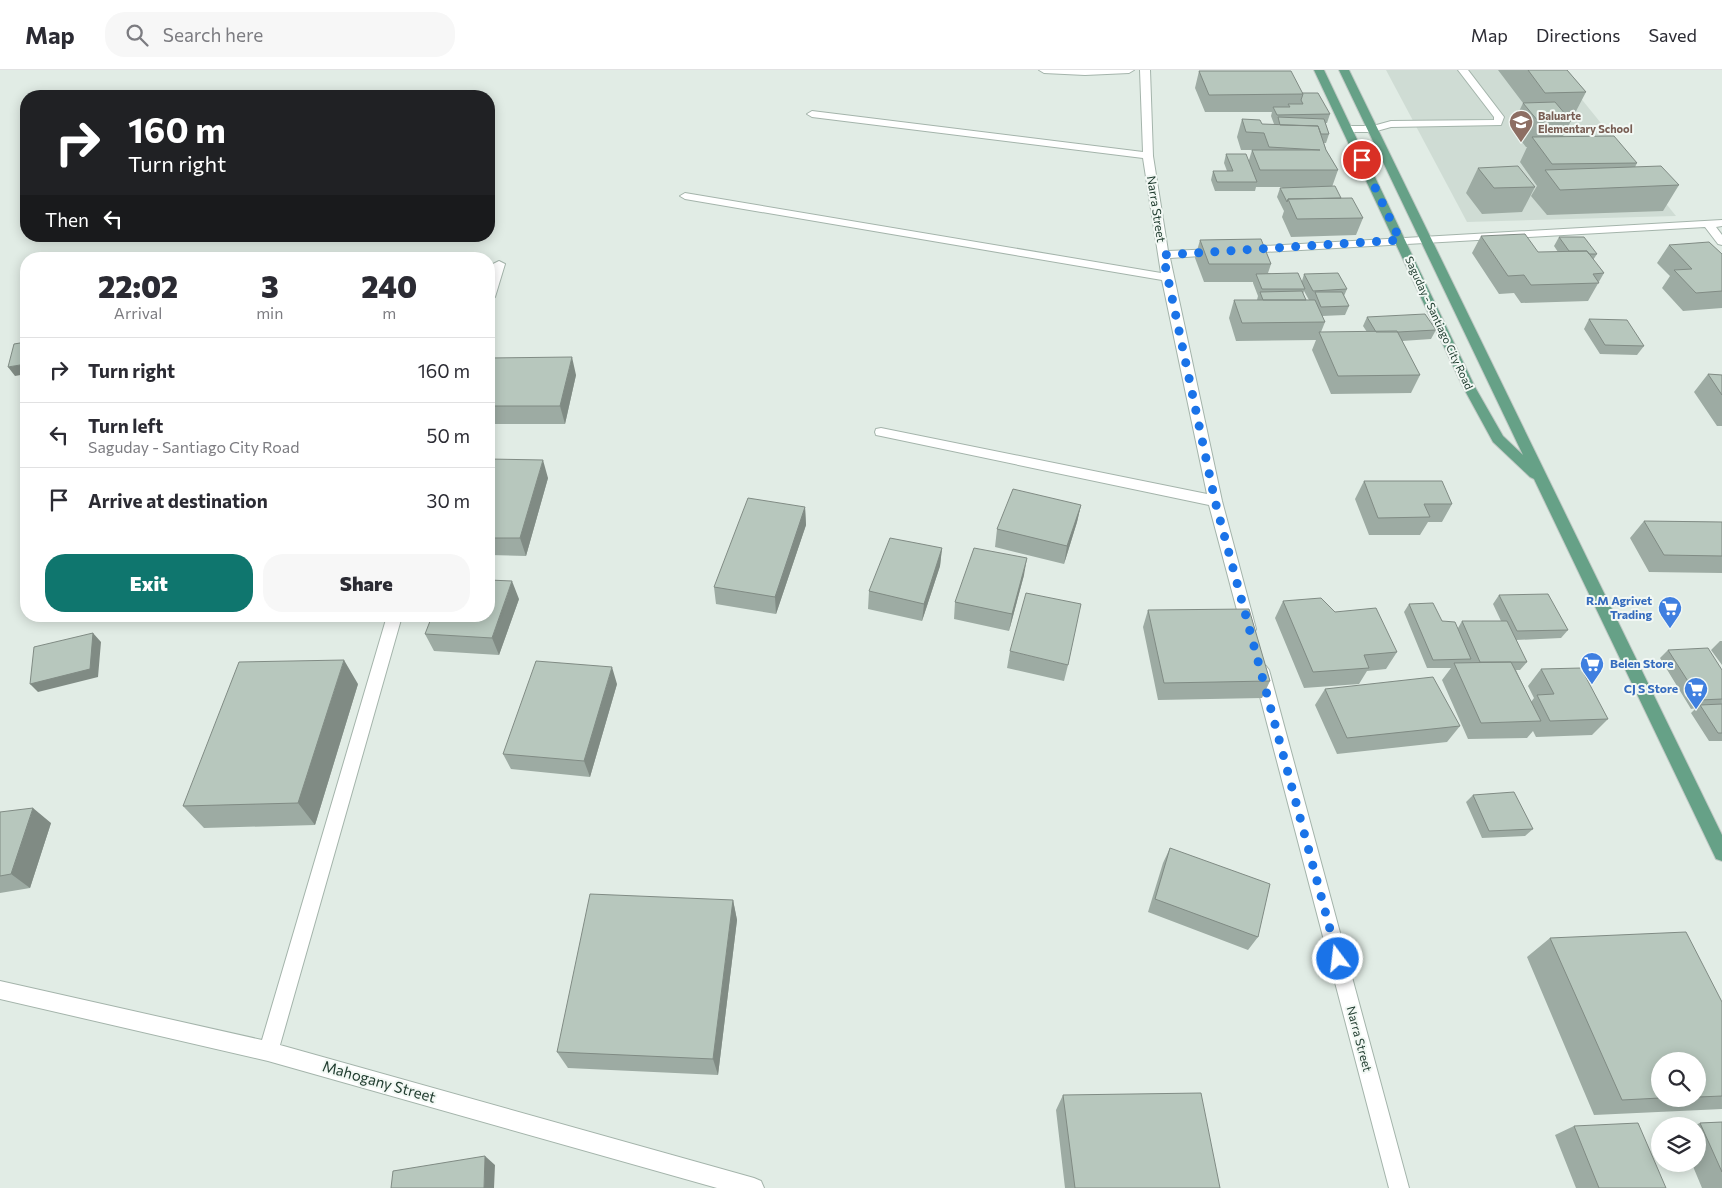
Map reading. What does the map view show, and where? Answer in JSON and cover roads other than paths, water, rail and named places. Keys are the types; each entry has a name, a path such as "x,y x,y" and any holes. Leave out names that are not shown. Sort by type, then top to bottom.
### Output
{"main road":[{"name":"Saguday - Santiago City Road","path":"1320,70 1469,387 1498,440 1542,480"},
{"name":"Saguday - Santiago City Road","path":"1344,70 1722,853"}],"street":[{"path":"1044,70 1084,72 1129,70"},
{"name":"Narra Street","path":"1145,70 1148,156 1163,255 1215,501 1399,1188"},
{"path":"1347,128 1373,129 1391,124 1498,122 1499,117 1463,70"},
{"path":"812,114 1148,156"},
{"path":"685,196 1167,277"},
{"path":"1708,224 1722,242"},
{"path":"1163,255 1400,240 1722,224"},
{"path":"495,275 498,264"},
{"path":"881,432 1215,501"},
{"path":"268,1051 393,622"},
{"name":"Mahogany Street","path":"0,990 268,1051 754,1188"}],"place":[{"name":"Baluarte Elementary School","path":"1521,143"},
{"name":"R.M Agrivet Trading","path":"1670,629"},
{"name":"Belen Store","path":"1592,685"},
{"name":"CJ S Store","path":"1696,710"}]}
